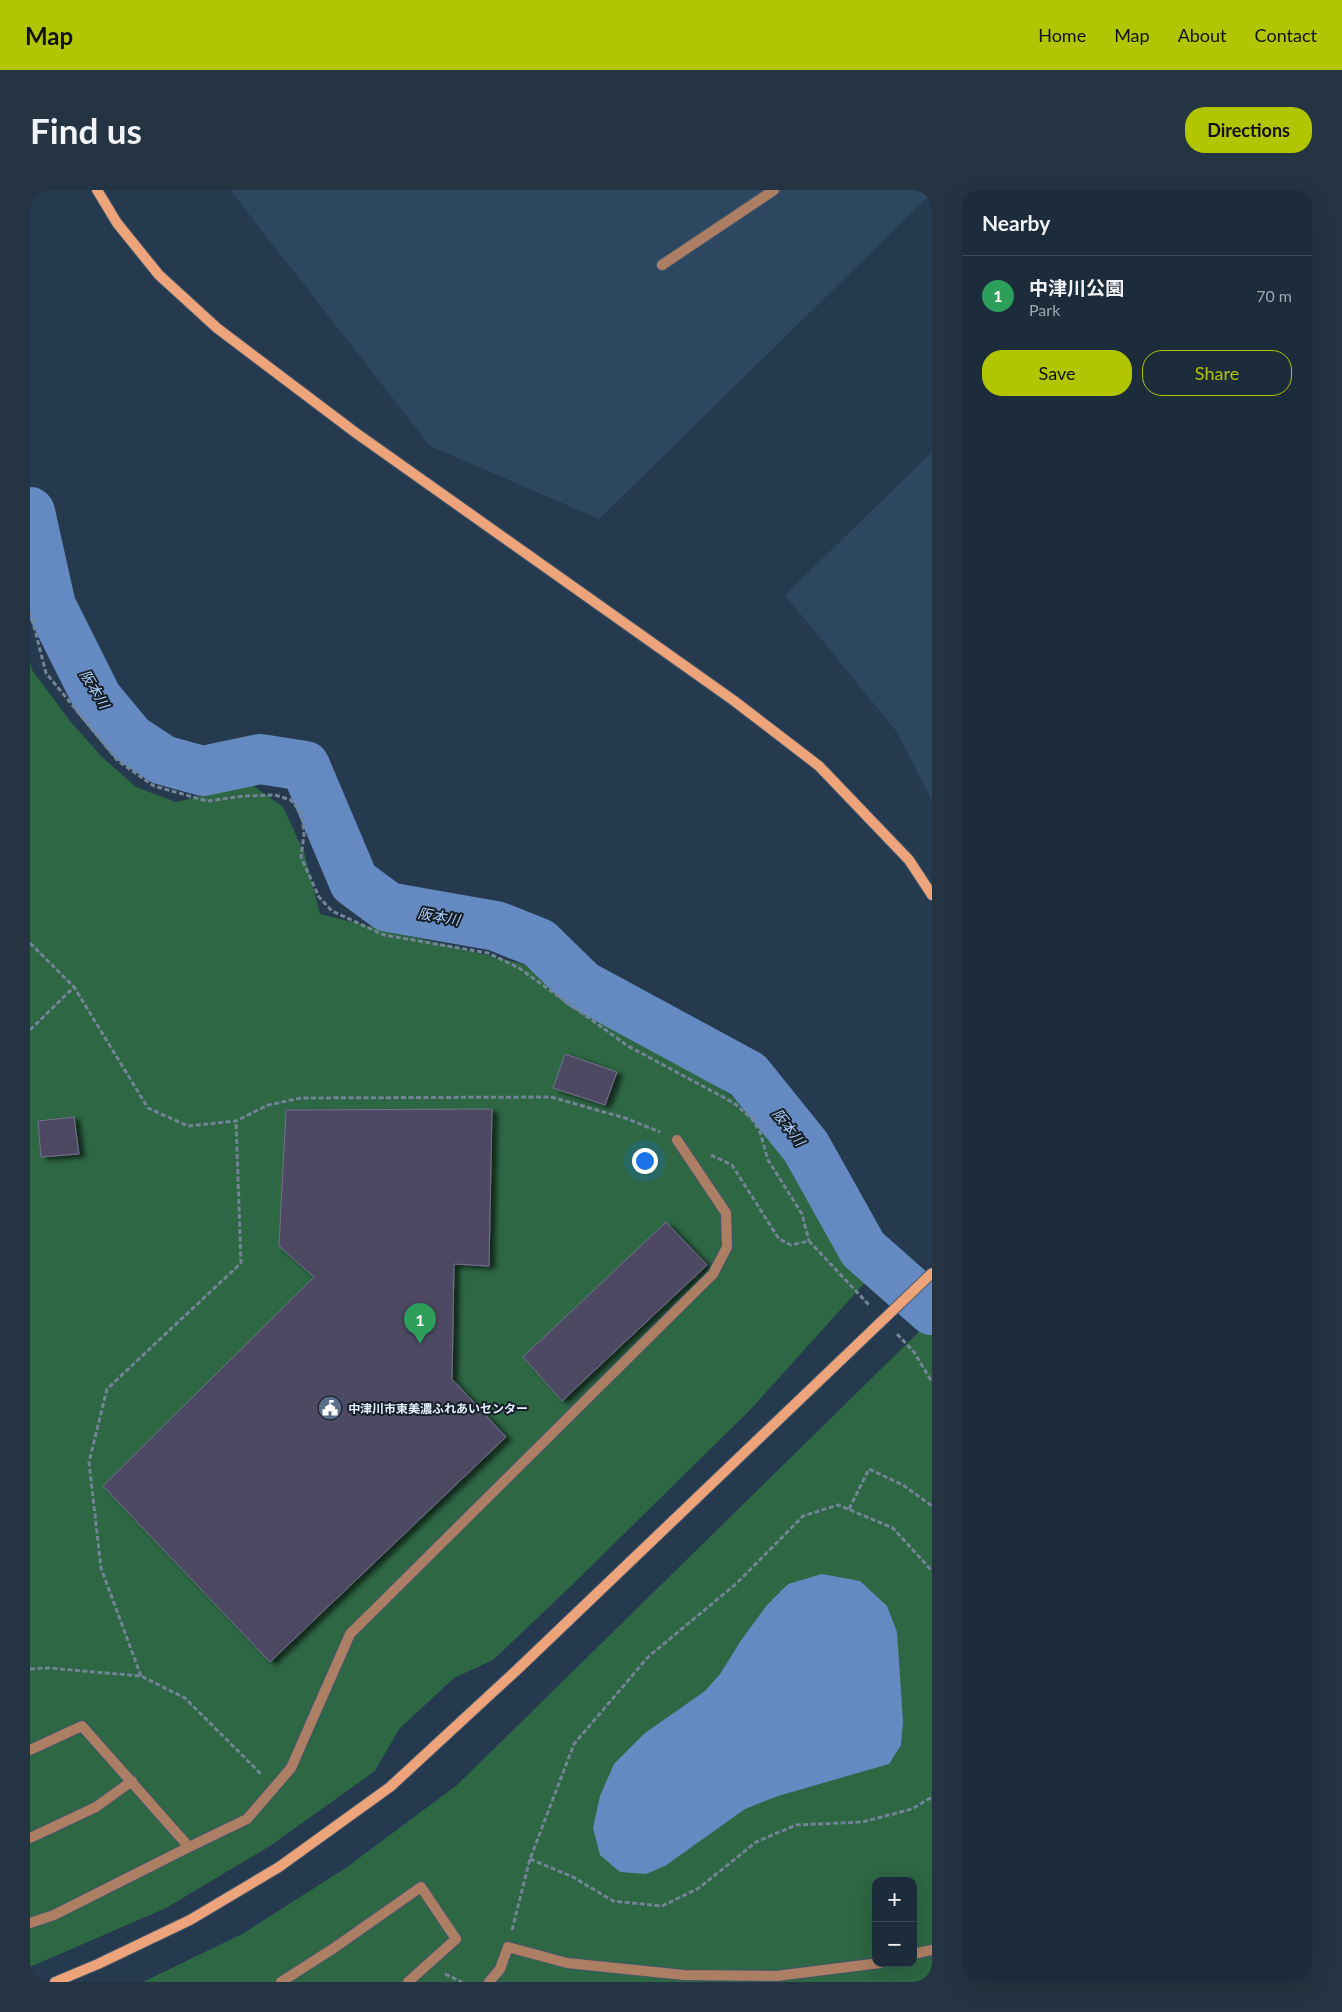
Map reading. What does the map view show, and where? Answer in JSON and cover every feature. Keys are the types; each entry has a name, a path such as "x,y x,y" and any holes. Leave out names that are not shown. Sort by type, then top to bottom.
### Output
{"street":[{"path":"96,190 117,223 159,275 217,328 356,432 733,700 819,766 910,860 932,894"},
{"path":"55,1982 98,1964 190,1920 279,1867 390,1787 520,1667 932,1274"}],"lane":[{"path":"662,265 774,190"},
{"path":"30,1923 54,1915 247,1819 291,1768 350,1634 713,1274 727,1247 726,1212 677,1140"},
{"path":"30,1750 82,1726 189,1847"},
{"path":"30,1838 96,1807 132,1781"},
{"path":"281,1982 334,1948 421,1887 456,1939 408,1982"},
{"path":"489,1982 500,1969 508,1947 567,1963 684,1975 776,1976 872,1964"},
{"path":"917,1953 932,1950"}],"path":[{"path":"30,611 46,673 118,761 154,786 207,801 245,796 275,795 291,800 302,814 304,835 301,857 319,897 332,912 384,935 488,953 519,968 628,1046 734,1103 752,1119 760,1132 768,1160 802,1214 809,1241 874,1310"},
{"path":"30,943 74,987 148,1108 188,1126 236,1121 268,1105 301,1098 551,1097 625,1118 677,1140"},
{"path":"30,1030 74,987"},
{"path":"141,1676 101,1568 89,1462 108,1389 241,1263 236,1121"},
{"path":"708,1154 732,1165 780,1238 791,1245 809,1241"},
{"path":"894,1331 914,1352 932,1382"},
{"path":"849,1509 869,1469 903,1485 932,1506"},
{"path":"508,1947 530,1859 574,1744 648,1657 737,1583 803,1516 838,1505 849,1509 893,1528 932,1571"},
{"path":"30,1669 48,1668 141,1676 185,1698 274,1788"},
{"path":"530,1859 573,1877 613,1901 662,1906 698,1888 756,1842 796,1825 862,1822 912,1809 932,1797"}],"shaded area":[{"path":"230,190 932,190 932,193 599,519 430,446"},
{"path":"932,452 932,801 897,732 785,595"}],"green space":[{"path":"30,661 32,670 70,721 102,757 136,787 176,802 251,784 283,807 304,852 320,914 523,964 759,1113 869,1278 750,1410 570,1587 493,1660 454,1678 399,1729 375,1771 270,1846 166,1908 30,1967"},
{"path":"932,1319 932,1982 143,1982 244,1933 347,1867 457,1785"}],"water":[{"path":"822,1574 860,1581 887,1606 897,1632 903,1722 901,1745 889,1764 778,1796 745,1809 665,1866 646,1874 620,1872 600,1855 593,1828 600,1796 614,1764 645,1733 705,1691 720,1674 742,1639 767,1605 788,1584"}],"building":[{"path":"565,1054 617,1072 605,1105 553,1088"},
{"name":"中津川市東美濃ふれあいセンター","path":"492,1109 489,1266 454,1264 452,1379 506,1437 270,1662 103,1486 314,1277 279,1246 286,1110"},
{"path":"74,1117 79,1154 41,1157 38,1121"},
{"path":"666,1222 707,1265 562,1401 523,1357"}],"waterway":[{"name":"阪本川","path":"30,512 51,606 97,698 131,739 163,760 203,771 260,759 305,766 354,882 388,907 496,926 539,943 582,985 748,1075 806,1147 863,1249 932,1310"}],"place":[{"name":"中津川公園","path":"420,1344"},
{"name":"中津川市東美濃ふれあいセンター","path":"330,1408"}]}
